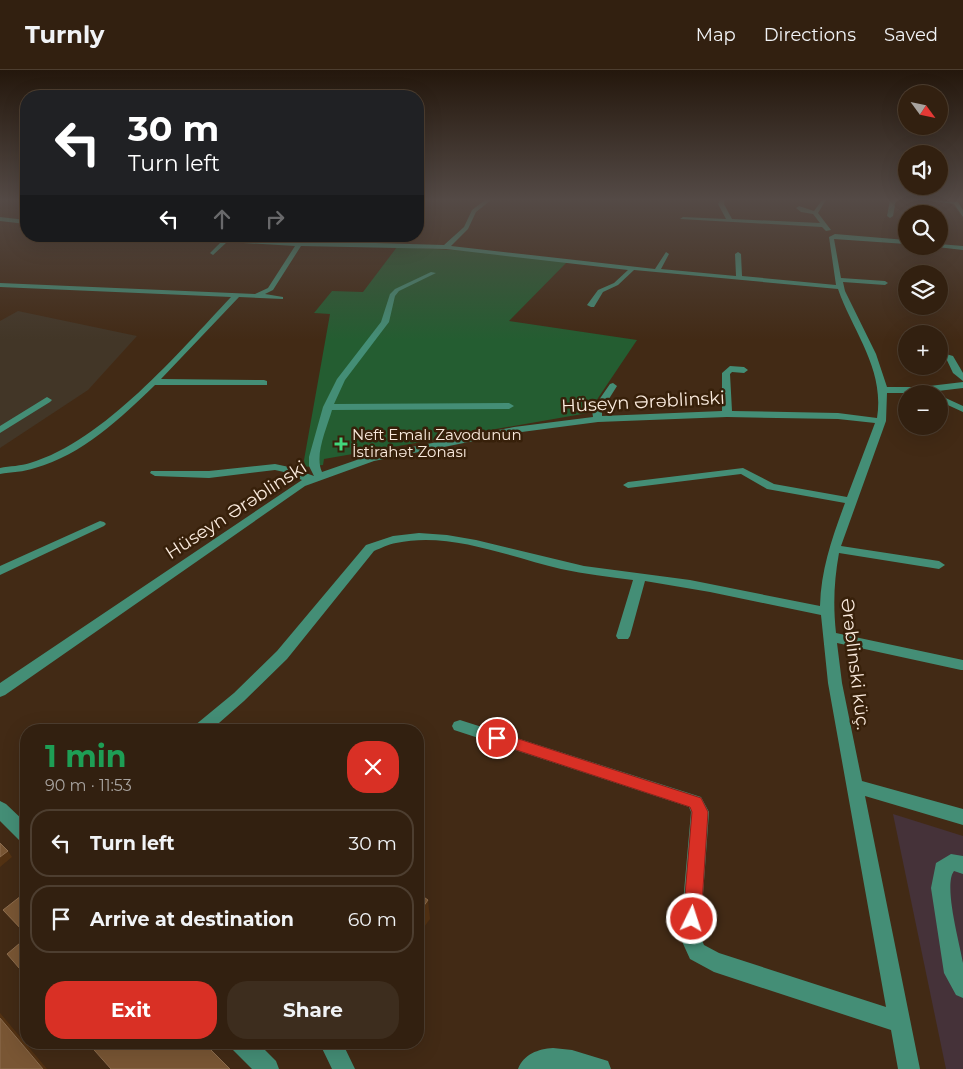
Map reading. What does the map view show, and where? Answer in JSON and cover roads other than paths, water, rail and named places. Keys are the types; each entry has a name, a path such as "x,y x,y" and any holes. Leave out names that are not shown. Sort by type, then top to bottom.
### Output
{"street":[{"path":"213,253 219,247"},
{"path":"261,296 271,289 297,247"},
{"path":"430,247 738,278 840,284 885,283"},
{"name":"Ərəblinski küç.","path":"833,247 840,284 872,350 883,390 884,410 834,549 827,583 829,636 835,683 909,1069"},
{"path":"948,247 963,248"},
{"path":"657,271 666,254"},
{"path":"738,254 738,278"},
{"path":"591,305 600,291 616,284 632,268"},
{"path":"155,473 216,474 280,467 295,470 315,478 314,457 328,407 347,368 385,322 392,295 397,290 433,273"},
{"path":"0,285 281,298"},
{"path":"0,471 26,468 70,448 113,418 152,382 236,296"},
{"path":"949,356 956,371 963,378"},
{"path":"727,414 726,373 730,369 744,370"},
{"path":"152,382 264,383"},
{"path":"948,388 963,385"},
{"path":"598,419 597,410 613,386"},
{"path":"883,390 898,391"},
{"path":"0,430 47,400"},
{"path":"948,402 963,410"},
{"path":"328,407 509,406"},
{"name":"Hüseyn Ərəblinski","path":"0,691 290,491 315,478 371,458 514,430 598,419 727,414 838,416 881,421"},
{"path":"628,485 744,470 771,487 850,501"},
{"path":"0,571 100,524"},
{"path":"207,724 239,697 282,655 370,548 377,544 403,537 450,539 491,547 578,569 717,588 827,612"},
{"path":"834,549 939,565"},
{"path":"623,636 640,578"},
{"path":"829,636 961,665"},
{"path":"460,726 695,802 700,812 690,937 697,952 714,962 900,1022"},
{"path":"855,786 963,816"},
{"path":"2,816 20,830"},
{"path":"963,865 951,862 943,869 940,888 954,973 963,988"},
{"path":"248,1049 268,1069"},
{"path":"334,1049 344,1069"},
{"path":"529,1069 534,1064 548,1057 600,1069"}],"place":[{"name":"Neft Emalı Zavodunun İstirahət Zonası","path":"341,444"}]}
